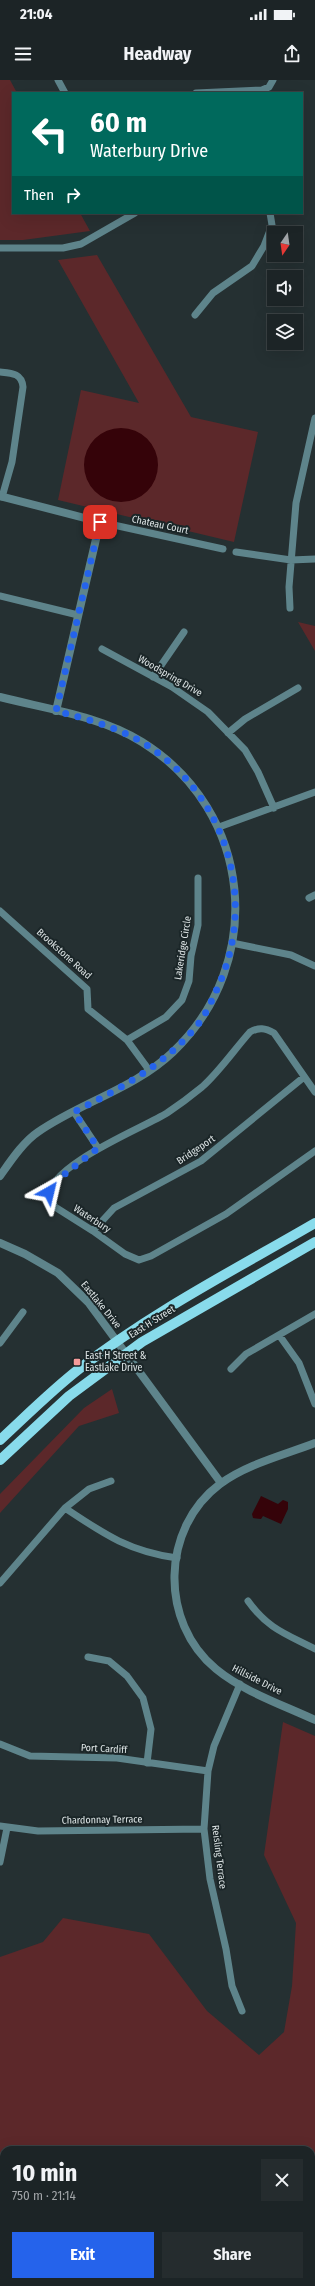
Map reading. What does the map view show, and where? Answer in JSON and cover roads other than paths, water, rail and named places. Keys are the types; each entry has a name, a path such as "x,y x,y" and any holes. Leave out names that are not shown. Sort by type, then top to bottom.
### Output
{"main road":[{"name":"East H Street","path":"0,1440 79,1369 118,1342 178,1303 315,1223"},
{"name":"East H Street","path":"0,1460 69,1396 126,1353 193,1311 315,1242"}],"street":[{"path":"58,80 64,92"},
{"path":"218,92 262,90 269,87 273,80"},
{"path":"0,248 63,248 81,244 132,214"},
{"path":"196,315 213,293 252,266 264,246 272,225 270,214"},
{"path":"0,372 18,376 23,380 12,462 1,497"},
{"path":"290,608 291,560 296,503 313,442 315,418"},
{"name":"Chateau Court","path":"1,497 100,522 223,549"},
{"path":"56,711 100,522"},
{"path":"236,552 291,560 315,559"},
{"path":"0,596 78,615"},
{"path":"153,678 184,632"},
{"name":"Woodspring Drive","path":"102,649 196,702 244,750 258,772 274,808"},
{"path":"228,733 245,719 298,688"},
{"path":"0,697 115,728 152,748 174,766 195,788 219,827 229,858 235,890 236,916 232,943 223,976 209,1007 196,1027 172,1053 149,1070 124,1086 38,1132 0,1176"},
{"path":"219,827 315,792"},
{"name":"Lakeridge Circle","path":"127,1040 166,1017 182,1000 189,980 198,925 198,878"},
{"name":"Brookstone Road","path":"0,911 87,989 88,1009 127,1040 149,1070"},
{"path":"232,943 291,954 315,966"},
{"name":"Waterbury","path":"315,1092 274,1033 267,1028 256,1029 250,1032 203,1086 190,1096 167,1113 98,1148 52,1184 49,1192 50,1200 55,1207 93,1231 125,1254 139,1260 151,1256 226,1214 315,1151"},
{"name":"Bridgeport","path":"93,1231 118,1205 201,1161 304,1078"},
{"path":"74,1112 98,1148"},
{"name":"Eastlake Drive","path":"0,1243 25,1254 58,1273 88,1302 221,1483"},
{"path":"0,1343 23,1312"},
{"path":"231,1369 246,1354 315,1314"},
{"path":"279,1335 299,1363 315,1404"},
{"name":"Hillside Drive","path":"315,1443 240,1472 221,1483 209,1493 192,1515 180,1538 174,1580 178,1612 187,1634 207,1661 229,1679 315,1720"},
{"path":"0,1582 65,1508 89,1489 111,1480"},
{"path":"65,1508 110,1539 129,1547 176,1558"},
{"path":"248,1601 261,1618 276,1629 315,1649"},
{"path":"88,1657 109,1661 127,1676 143,1698 150,1718 151,1729 147,1763"},
{"name":"Reisling Terrace","path":"240,1684 216,1740 208,1771 204,1829 210,1879 226,1948 232,1986 242,2011"},
{"name":"Port Cardiff","path":"0,1744 30,1756 117,1758 208,1771"},
{"path":"0,1862 4,1827"},
{"name":"Chardonnay Terrace","path":"4,1827 38,1831 204,1829"}],"place":[{"name":"East H Street & Eastlake Drive","path":"77,1362"}]}
